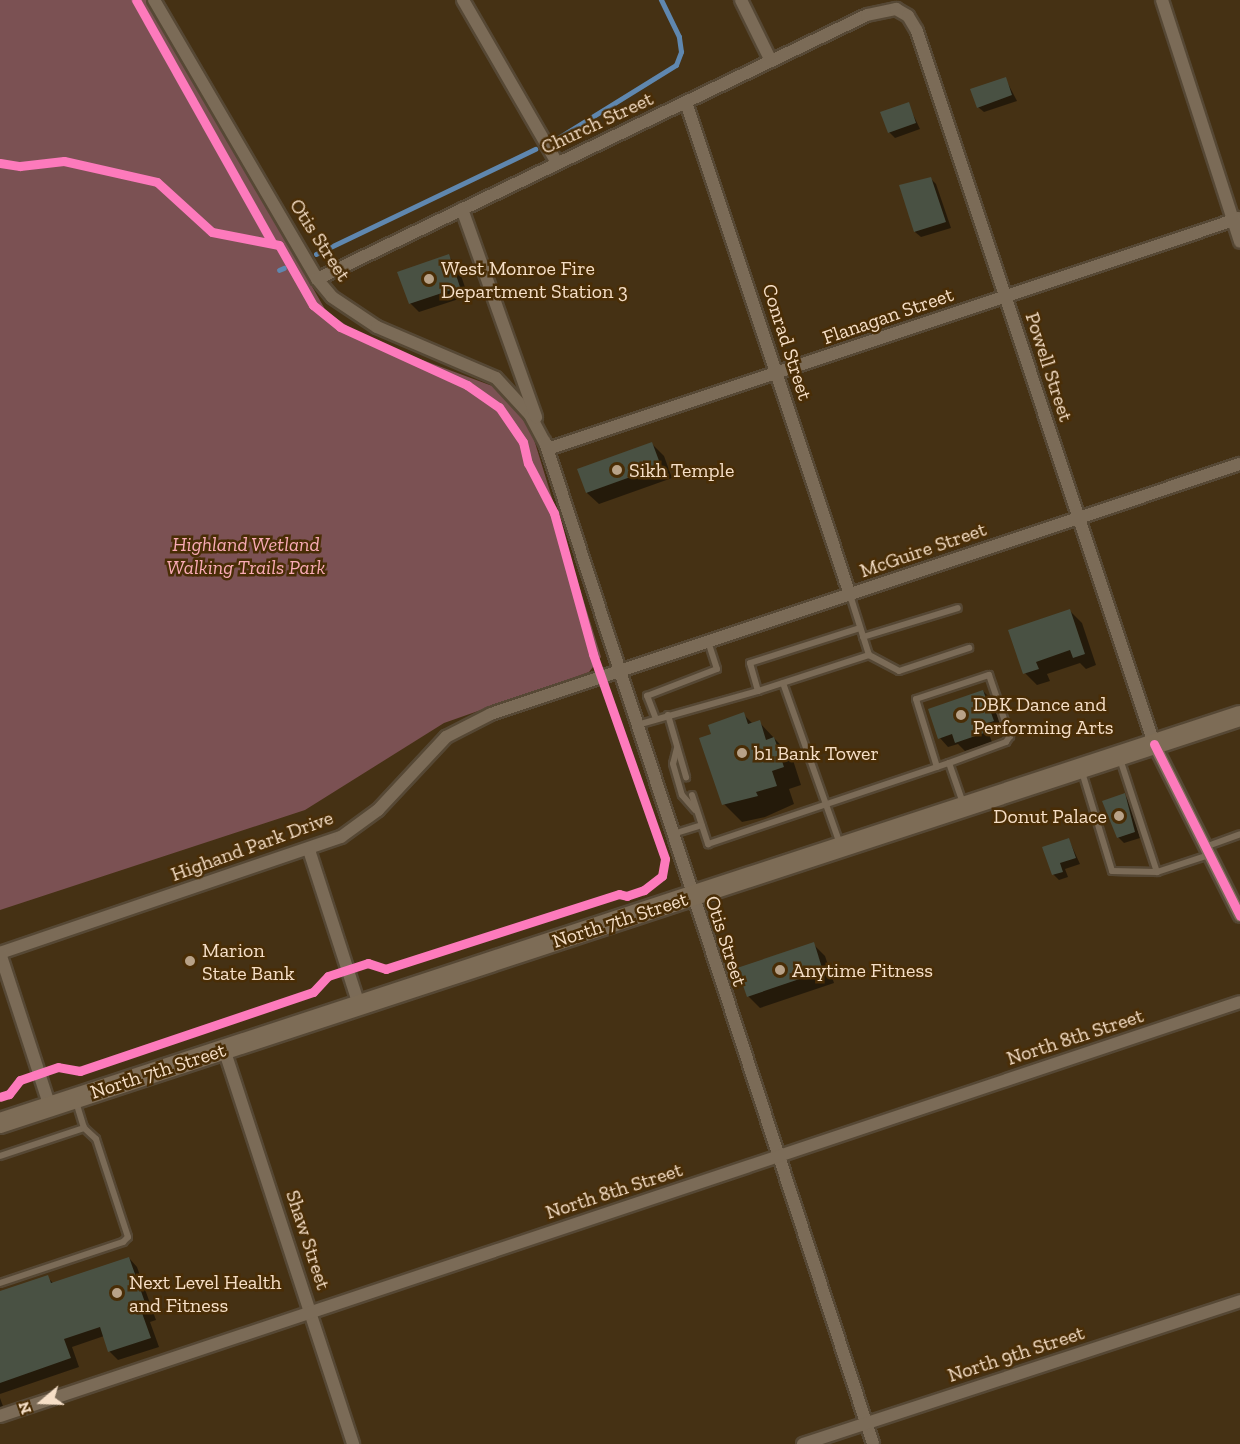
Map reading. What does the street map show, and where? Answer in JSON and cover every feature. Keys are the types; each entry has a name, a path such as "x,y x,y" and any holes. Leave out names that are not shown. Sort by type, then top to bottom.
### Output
{"main road":[{"name":"North 7th Street","path":"0,1123 1240,716"}],"street":[{"name":"Otis Street","path":"154,0 317,279 332,297 376,327 496,378 530,415 548,449"},
{"path":"463,0 557,163"},
{"path":"741,0 771,61"},
{"path":"1162,0 1236,219 1240,242"},
{"name":"Church Street","path":"317,279 882,9 896,9"},
{"name":"Powell Street","path":"896,9 908,16 917,31 1154,744 1240,916"},
{"name":"Conrad Street","path":"686,102 850,595"},
{"name":"Otis Street","path":"462,209 548,449 691,896 873,1444"},
{"name":"Flanagan Street","path":"548,449 1236,219"},
{"name":"McGuire Street","path":"618,670 1240,464"},
{"name":"Highand Park Drive","path":"0,953 309,850 341,837 370,817 433,749 458,729 618,670"},
{"path":"309,850 359,1005"},
{"path":"0,953 50,1107"},
{"name":"North 8th Street","path":"0,1416 1240,1002"},
{"name":"Shaw Street","path":"224,1049 312,1312 353,1444"},
{"name":"North 9th Street","path":"803,1444 1240,1301"}],"lane":[{"path":"850,595 868,654 899,671 969,648"},
{"path":"863,638 958,608"},
{"path":"758,691 750,663 860,627"},
{"path":"656,719 647,696 717,669 708,642"},
{"path":"636,725 758,691 868,654"},
{"path":"692,795 708,844 937,767 1006,742 1010,736 989,675 916,699 937,767"},
{"path":"783,683 842,847"},
{"path":"668,715 686,777"},
{"path":"677,748 673,764 682,795 698,812"},
{"path":"1119,756 1157,872"},
{"path":"948,763 964,806"},
{"path":"1081,768 1112,871 1157,872 1240,834"},
{"path":"673,834 702,825"},
{"path":"0,1282 123,1242 128,1237 96,1139 84,1128 75,1098"},
{"path":"0,1156 84,1128"}],"green space":[{"name":"Highland Wetland Walking Trails Park","path":"0,0 149,0 326,311 366,339 495,387 528,420 601,657 589,672 444,723 305,810 0,910"}],"building":[{"path":"1006,77 1012,95 977,108 970,89"},
{"path":"909,102 916,123 888,133 880,112"},
{"path":"931,177 946,222 914,232 899,185"},
{"name":"West Monroe Fire Department Station 3","path":"449,254 460,287 409,304 397,272"},
{"path":"652,442 661,466 586,493 577,469"},
{"path":"1070,609 1085,654 1073,658 1070,650 1036,662 1039,669 1023,674 1008,630"},
{"name":"DBK Dance and Performing Arts","path":"983,690 994,721 981,725 984,733 955,743 952,734 938,739 928,709"},
{"name":"b1 Bank Tower","path":"744,712 748,724 760,720 766,740 774,737 784,767 772,771 777,786 756,792 758,796 722,805 699,738 711,734 708,725"},
{"name":"Donut Palace","path":"1125,793 1135,832 1117,838 1102,801"},
{"path":"1069,838 1076,858 1060,863 1063,872 1052,875 1042,847"},
{"name":"Anytime Fitness","path":"814,942 823,971 747,997 737,968"},
{"path":"129,1257 148,1311 142,1313 151,1338 108,1352 100,1327 64,1339 71,1358 0,1383 0,1291 48,1275 51,1283"}],"waterway":[{"path":"555,140 676,65 681,52 679,37 661,0"},
{"path":"316,254 535,149"},
{"path":"279,270 284,268"}],"cycle path":[{"path":"136,0 272,242"},
{"path":"0,163 20,166 64,161 157,182 212,232 279,245 313,305 340,327 467,385 499,407 523,442 528,463 554,513 593,654 665,859 662,876 644,890 627,896 619,894 386,969 368,963 328,976 313,992 80,1071 58,1067 20,1080 9,1094 0,1097"},
{"path":"1154,744 1240,916"}],"place":[{"name":"West Monroe Fire Department Station 3","path":"429,279"},
{"name":"Sikh Temple","path":"617,470"},
{"name":"DBK Dance and Performing Arts","path":"961,715"},
{"name":"b1 Bank Tower","path":"742,753"},
{"name":"Donut Palace","path":"1119,816"},
{"name":"Marion State Bank","path":"190,961"},
{"name":"Anytime Fitness","path":"780,970"},
{"name":"Next Level Health and Fitness","path":"117,1293"}]}
